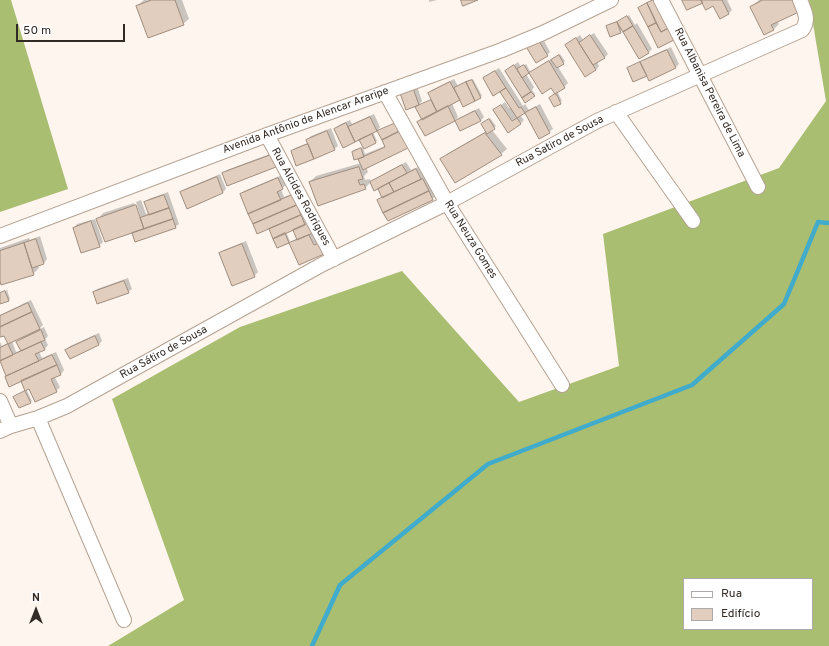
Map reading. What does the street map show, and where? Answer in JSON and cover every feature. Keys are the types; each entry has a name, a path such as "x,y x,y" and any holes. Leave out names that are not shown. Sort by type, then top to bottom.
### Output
{"street":[{"name":"Avenida Antônio de Alencar Araripe","path":"0,236 267,135 502,50 542,33 610,0"},
{"name":"Rua Albanisa Pereira de Lima","path":"661,0 758,187"},
{"name":"Rua Satiro de Sousa","path":"329,262 447,204 597,121 802,30 806,26 807,21 800,0"},
{"name":"Rua Neuza Gomes","path":"385,92 447,204 562,385"},
{"path":"616,112 693,222"},
{"name":"Rua Alcides Rodrigues","path":"267,135 329,262"},
{"name":"Rua Sátiro de Sousa","path":"6,428 38,418 67,406 329,262"},
{"path":"0,401 6,428"},
{"path":"38,418 124,620"}],"green space":[{"path":"0,0 11,0 68,189 0,212"},
{"path":"809,0 829,0 829,646 108,646 184,600 112,399 240,327 402,271 519,402 619,366 603,234 779,168 826,101"}],"building":[{"path":"152,0 175,0 184,25 148,38 136,6"},
{"path":"461,0 478,0 463,6"},
{"path":"653,0 662,0 674,25 661,32 647,3"},
{"path":"682,0 701,0 703,3 687,10"},
{"path":"701,0 722,0 729,14 720,19 713,6 706,10"},
{"path":"763,0 793,0 799,12 771,25 774,30 764,35 750,7"},
{"path":"647,3 656,23 648,27 638,8"},
{"path":"627,16 633,26 623,32 617,22"},
{"path":"617,22 621,33 610,37 606,26"},
{"path":"656,23 661,32 674,25 680,37 658,48 648,27"},
{"path":"633,26 649,53 639,59 623,32"},
{"path":"590,35 605,58 593,65 579,43"},
{"path":"537,38 548,56 536,63 525,45"},
{"path":"576,38 596,70 585,77 565,45"},
{"path":"667,50 676,68 649,81 640,62"},
{"path":"559,55 564,64 557,68 551,60"},
{"path":"549,61 565,88 555,94 551,88 542,94 529,73"},
{"path":"640,62 647,76 633,82 627,68"},
{"path":"514,65 531,92 522,98 505,71"},
{"path":"524,65 529,73 522,78 517,69"},
{"path":"495,71 506,88 493,96 483,78"},
{"path":"472,80 481,98 475,101 466,82"},
{"path":"450,82 460,100 437,112 428,93"},
{"path":"466,82 475,101 463,107 454,88"},
{"path":"413,88 419,105 406,110 400,93"},
{"path":"506,88 519,108 521,107 525,113 517,118 500,92"},
{"path":"531,92 535,96 525,103 522,98"},
{"path":"555,94 557,95 561,104 554,107 549,98"},
{"path":"431,100 437,112 422,120 415,107"},
{"path":"501,105 512,121 517,118 521,124 508,133 493,110"},
{"path":"448,106 455,121 425,136 417,122"},
{"path":"536,107 550,133 539,139 525,113"},
{"path":"475,111 481,121 460,131 455,121"},
{"path":"370,117 377,131 355,142 348,127"},
{"path":"489,119 495,129 487,134 481,124"},
{"path":"346,123 355,142 343,148 334,129"},
{"path":"396,123 400,131 382,140 377,131"},
{"path":"327,131 335,150 314,159 306,140"},
{"path":"400,131 408,148 363,170 358,159 385,147 382,140"},
{"path":"485,133 502,155 455,183 440,159"},
{"path":"372,134 376,143 364,149 359,140"},
{"path":"308,144 314,159 296,166 291,151"},
{"path":"361,148 364,157 354,160 352,152"},
{"path":"271,155 276,167 227,186 222,173"},
{"path":"402,165 407,173 374,191 370,182"},
{"path":"359,167 363,179 358,180 360,185 364,184 366,189 318,206 309,182"},
{"path":"416,169 421,179 394,192 389,183"},
{"path":"217,177 223,193 187,209 180,192"},
{"path":"278,178 283,189 277,192 281,200 248,214 240,194"},
{"path":"423,179 429,191 383,213 377,200"},
{"path":"389,183 394,192 382,198 378,189"},
{"path":"429,191 433,200 388,221 383,213"},
{"path":"164,195 169,208 149,215 144,202"},
{"path":"292,195 297,205 253,224 248,214"},
{"path":"136,205 144,229 105,242 96,219"},
{"path":"297,205 301,215 257,234 253,224"},
{"path":"169,208 173,219 144,229 140,218"},
{"path":"301,215 305,225 273,239 269,229"},
{"path":"173,219 176,228 135,242 132,233"},
{"path":"91,221 100,247 81,253 73,228"},
{"path":"311,222 315,232 297,240 293,230"},
{"path":"285,233 289,243 277,248 273,239"},
{"path":"309,235 314,245 319,243 324,254 299,265 289,243"},
{"path":"36,239 44,264 32,268 24,243"},
{"path":"24,243 34,275 1,285 0,251"},
{"path":"242,244 255,277 232,286 219,253"},
{"path":"124,281 129,293 97,304 93,292"},
{"path":"5,291 9,301 0,304 0,293"},
{"path":"28,303 32,312 0,327 0,316"},
{"path":"32,312 40,329 8,344 4,336 0,337 0,327"},
{"path":"41,330 45,340 21,351 16,342"},
{"path":"95,336 99,345 70,359 65,350"},
{"path":"41,342 45,350 35,354 39,361 6,376 0,361"},
{"path":"8,344 13,355 0,361 0,348"},
{"path":"52,355 57,365 9,387 5,377"},
{"path":"57,365 61,375 51,379 57,392 35,402 29,389 25,391 21,381"},
{"path":"25,391 31,403 19,408 13,397"}],"waterway":[{"path":"312,646 340,585 488,464 692,385 784,304 818,222 829,223"}]}
